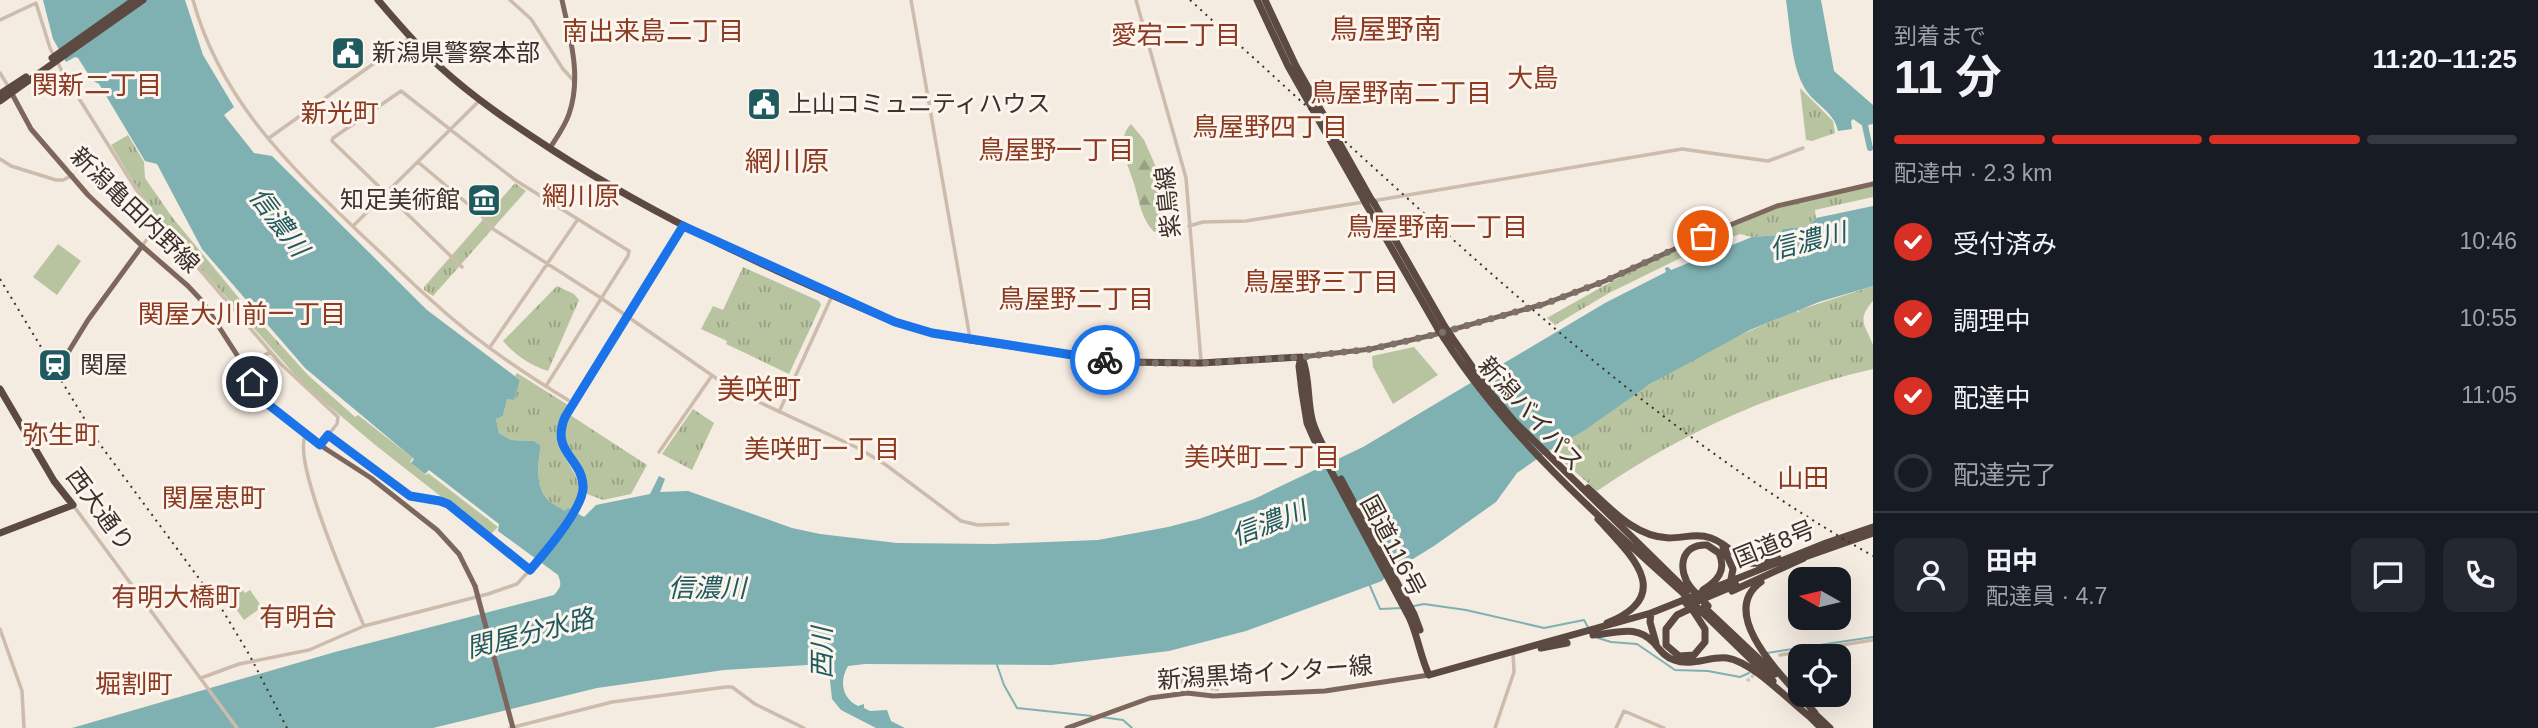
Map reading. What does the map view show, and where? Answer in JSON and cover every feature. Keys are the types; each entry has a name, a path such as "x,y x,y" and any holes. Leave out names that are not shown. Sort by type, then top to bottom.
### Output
{"highway":[{"path":"0,101 134,0"},
{"path":"27,79 144,0"},
{"path":"378,0 412,37 481,99 606,184 683,226 895,322 932,333 971,340 1122,362 1201,363 1301,357"},
{"path":"385,0 412,37"},
{"name":"新潟バイパス","path":"1257,0 1287,66 1447,337 1513,430 1575,492 1592,503"},
{"name":"新潟バイパス","path":"1265,0 1286,49 1369,202"},
{"path":"0,94 11,91"},
{"name":"国道116号","path":"1301,357 1305,366 1310,423 1411,615 1429,675"},
{"name":"新潟バイパス","path":"1472,374 1592,503 1662,574 1689,596"},
{"name":"西大通り","path":"0,389 54,481 73,505"},
{"path":"1592,503 1646,533 1666,538 1698,536 1714,540 1741,560 1756,564 1825,546"},
{"path":"1592,503 1812,715"},
{"path":"1513,652 1552,647 1591,632 1633,609 1642,597 1644,581 1636,562 1592,503"},
{"path":"0,533 73,505"},
{"name":"国道8号","path":"1689,596 1873,527"},
{"name":"国道8号","path":"1689,596 1721,592 1825,546 1834,547 1873,533"},
{"path":"1714,540 1727,553 1734,573 1732,582 1721,592"},
{"path":"1429,675 1653,614 1704,589 1715,582 1721,573 1722,563 1719,553 1711,547 1697,546 1684,556 1682,571 1689,596 1701,609 1742,643 1812,715"},
{"path":"1689,596 1701,609 1704,642 1694,655 1679,656 1669,650 1664,640 1666,629 1677,615 1825,546"},
{"path":"1821,728 1766,658 1750,626 1746,607 1749,596 1760,583 1834,547"},
{"path":"1572,637 1653,614 1689,596"},
{"path":"1653,614 1650,626 1660,650"},
{"path":"1591,632 1637,632 1647,636 1668,657 1678,662 1690,663 1721,658 1741,663 1830,728"}],"main road":[{"path":"550,148 569,116 574,81 574,60 562,0"},
{"name":"新潟亀田内野線","path":"11,91 31,129 88,195 203,302 269,405 306,435 371,478 436,530 458,554 475,586 511,728"},
{"path":"1301,357 1382,347 1544,304 1605,281 1777,206 1873,184"},
{"path":"64,359 88,320 142,246"},
{"name":"新潟黒埼インター線","path":"1067,728 1150,698 1187,693 1213,696 1325,691 1429,675"}],"street":[{"path":"193,0 214,60 240,102 298,171 432,301 489,347 569,400"},
{"path":"510,0 531,19 563,69 574,81"},
{"path":"911,0 971,340"},
{"name":"紫鳥線","path":"1136,0 1186,178 1201,363"},
{"path":"0,20 36,3 50,48 63,73 159,223 270,352 304,388 337,414 338,422 320,445"},
{"path":"269,139 412,37"},
{"path":"0,74 11,91"},
{"path":"462,267 333,144 333,138 401,91 515,180 629,251 546,386"},
{"path":"353,226 481,99"},
{"path":"1189,226 1203,222 1259,219 1681,149 1769,161 1803,148"},
{"path":"0,159 11,166 56,180 72,175"},
{"path":"418,162 482,216 490,227 601,298 711,377 733,390 860,449 961,521 978,525 1008,524"},
{"path":"489,347 578,219"},
{"path":"142,246 159,223"},
{"path":"202,679 239,664 309,650 364,626 517,584 582,498 583,484 577,468 563,449 560,436 562,424 683,226"},
{"path":"779,412 832,294"},
{"path":"243,368 270,352"},
{"path":"659,453 711,377"},
{"path":"306,435 302,444 305,460 327,538 364,626"},
{"path":"328,435 410,496 448,504 530,570"},
{"name":"西大通り","path":"73,505 237,728"},
{"path":"0,629 22,691 24,728"},
{"path":"1780,655 1873,640"},
{"path":"1495,728 1514,672 1513,652"},
{"path":"511,728 620,701 732,687 755,704 804,728"},
{"path":"1616,728 1624,711 1664,728"}],"green space":[{"path":"1800,88 1833,121 1835,133 1812,141 1806,140"},
{"path":"1131,124 1144,140 1161,178 1169,181 1167,201 1164,204 1169,227 1154,232 1142,211 1123,146 1126,131"},
{"path":"128,135 144,162 145,178 172,217 248,309 308,375 355,417 358,415 413,458 410,462 426,475 428,473 498,527 490,535 303,384 165,228 144,199 111,145"},
{"path":"515,183 526,191 433,296 424,290 424,287"},
{"path":"1873,185 1873,197 1815,210 1816,218 1809,226 1783,229 1779,235 1752,237 1740,234 1701,248 1609,293 1555,325 1547,318 1634,270 1726,227 1789,204"},
{"path":"58,244 81,261 57,295 33,277"},
{"path":"743,267 819,301 821,305 789,374 701,329 713,306 723,310"},
{"path":"557,286 574,294 579,300 548,371 523,359 503,341"},
{"path":"1873,286 1873,301 1865,314 1864,324 1873,345 1873,369 1799,390 1729,417 1662,450 1597,491 1550,450 1649,385 1721,345 1797,311 1799,313 1799,310"},
{"path":"1414,347 1438,375 1393,404 1373,367 1372,356"},
{"path":"517,373 568,405 558,431 562,452 577,478 579,487 571,510 565,511 548,500 540,486 538,472 541,446 534,441 511,440 499,433 496,419 503,416 507,398 513,400 520,380 515,376"},
{"path":"693,409 714,423 692,470 662,454"},
{"path":"570,415 647,465 631,494 603,500 587,494 583,468 570,449 565,435"},
{"path":"240,585 245,593 250,590 262,607 244,620 226,595"},
{"path":"1210,666 1219,691 1182,687 1178,672"}],"water":[{"name":"信濃川","path":"43,0 185,0 203,55 234,107 224,115 227,119 254,153 272,156 427,310 520,380 514,400 507,399 503,416 496,419 499,433 511,440 534,441 541,446 538,472 540,486 546,498 565,511 568,508 584,517 596,505 650,494 659,476 665,479 660,492 688,491 792,528 820,534 897,543 994,544 1098,540 1199,519 1254,499 1363,447 1605,303 1666,272 1665,268 1671,270 1752,237 1779,235 1783,229 1809,226 1816,218 1873,206 1873,286 1819,302 1750,330 1650,384 1517,473 1496,502 1434,546 1408,562 1393,567 1382,581 1246,631 1169,651 1051,665 848,666 843,683 848,698 858,706 864,704 864,708 870,711 887,710 891,721 905,728 876,728 841,710 832,699 829,671 824,664 724,670 597,688 433,728 72,728 335,652 554,595 560,584 558,575 498,531 499,524 429,470 425,474 411,463 414,459 305,368 202,249 157,164 145,161 99,84 92,80 78,58 66,62 53,39"},
{"path":"1786,0 1821,0 1834,71 1873,105 1873,124 1863,126 1853,119 1852,129 1838,131 1832,118 1807,92 1796,66"}],"waterway":[{"path":"1864,121 1870,148"},
{"path":"1370,586 1380,609 1402,608"},
{"path":"1414,606 1424,604 1466,610 1544,628 1584,620 1589,629"},
{"path":"1767,653 1873,637"},
{"path":"1598,638 1637,644 1675,670 1708,671 1740,677 1749,673"},
{"path":"997,665 1017,708 1092,716"},
{"path":"1101,717 1123,720 1132,728"}],"tunnel":[{"path":"1747,681 1756,673"}],"railway":[{"path":"1190,0 1470,255 1579,349 1692,438 1751,480 1873,556"},
{"path":"0,279 99,443 223,611 287,728"}],"way so far":[{"path":"1105,360 1201,363 1301,357 1371,349 1544,304 1582,291 1703,236"}],"place":[{"name":"新潟県警察本部","path":"348,53"},
{"name":"上山コミュニティハウス","path":"764,104"},
{"name":"知足美術館","path":"484,200"},
{"name":"関屋","path":"55,365"}],"district":[{"name":"鳥屋野南","path":"1386,29"},
{"name":"南出来島二丁目","path":"653,31"},
{"name":"愛宕二丁目","path":"1176,35"},
{"name":"大島","path":"1533,78"},
{"name":"関新二丁目","path":"97,85"},
{"name":"鳥屋野南二丁目","path":"1401,93"},
{"name":"新光町","path":"340,113"},
{"name":"鳥屋野四丁目","path":"1270,127"},
{"name":"鳥屋野一丁目","path":"1056,150"},
{"name":"網川原","path":"787,161"},
{"name":"網川原","path":"581,196"},
{"name":"鳥屋野南一丁目","path":"1437,227"},
{"name":"鳥屋野三丁目","path":"1321,282"},
{"name":"鳥屋野二丁目","path":"1076,299"},
{"name":"関屋大川前一丁目","path":"242,314"},
{"name":"美咲町","path":"759,389"},
{"name":"弥生町","path":"61,435"},
{"name":"美咲町一丁目","path":"822,449"},
{"name":"美咲町二丁目","path":"1262,457"},
{"name":"山田","path":"1803,478"},
{"name":"関屋恵町","path":"214,498"},
{"name":"有明大橋町","path":"176,597"},
{"name":"有明台","path":"298,617"},
{"name":"堀割町","path":"134,684"}],"route":[{"path":"252,382 269,405 320,445 328,435 410,496 446,503 530,570 583,494 581,476 561,443 561,429 565,417 683,226 895,322 932,333 1105,360"}],"water label":[{"name":"関屋分水路","path":"530,633"},
{"name":"西川","path":"822,653"}]}
